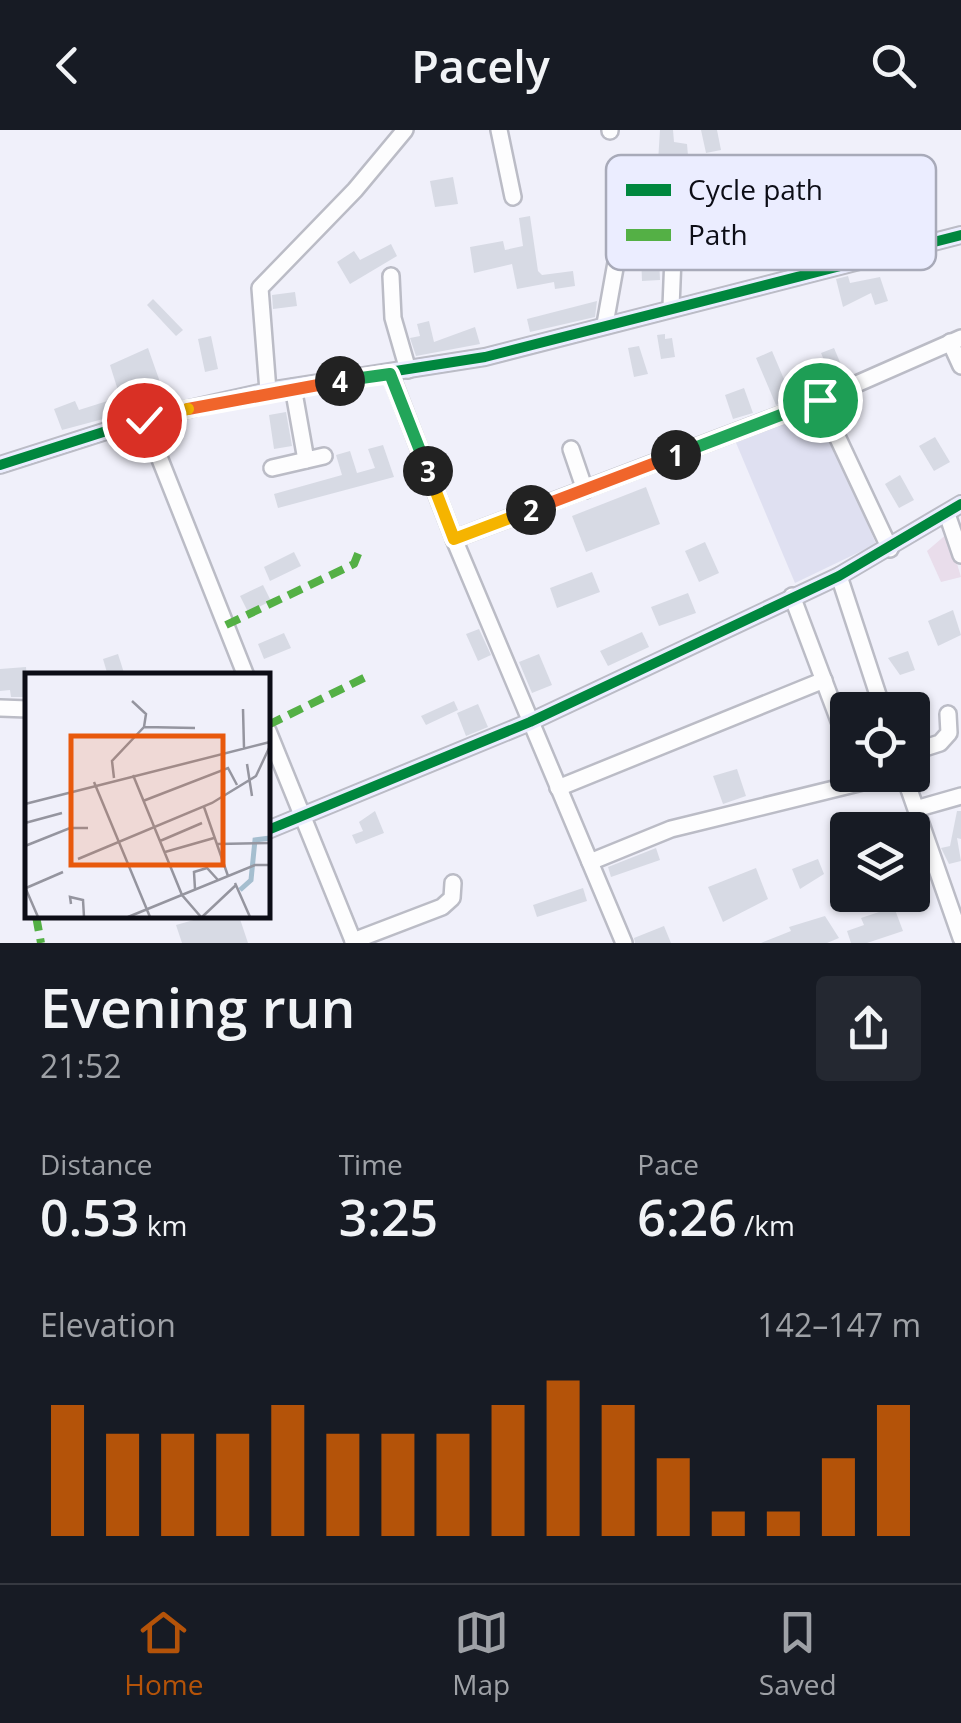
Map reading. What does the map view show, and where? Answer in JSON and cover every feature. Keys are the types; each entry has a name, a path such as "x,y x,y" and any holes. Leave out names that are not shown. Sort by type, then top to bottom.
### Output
{"street":[{"path":"268,391 260,288 355,190 404,130"},
{"path":"499,130 513,197"},
{"path":"936,241 961,235"},
{"path":"605,324 615,270"},
{"path":"671,307 672,270"},
{"path":"802,270 803,274"},
{"path":"0,464 144,420 268,391 485,357 819,270"},
{"path":"391,276 393,318 408,370"},
{"path":"454,539 820,400 956,340 961,366"},
{"path":"390,374 454,539 624,943"},
{"path":"293,388 306,460"},
{"path":"820,400 890,550"},
{"path":"144,420 245,673"},
{"path":"571,449 584,490"},
{"path":"272,468 324,456"},
{"path":"270,829 530,722 839,576 890,550 961,504"},
{"path":"947,514 961,555"},
{"path":"839,576 876,692"},
{"path":"792,596 830,696"},
{"path":"558,788 824,680"},
{"path":"0,708 25,709"},
{"path":"930,745 950,733 948,714"},
{"path":"270,737 354,942 442,907 452,898 453,883"},
{"path":"590,862 671,829 830,790"},
{"path":"912,792 961,938"},
{"path":"919,808 961,796"}],"shaded area":[{"path":"816,403 876,544 795,583 734,438"},
{"path":"948,533 961,577 941,582 927,551"}],"building":[{"path":"660,130 673,130 674,142 687,144 688,155 658,155"},
{"path":"701,130 717,130 721,150 706,153"},
{"path":"453,177 458,204 435,207 430,181"},
{"path":"530,216 538,271 542,275 573,271 575,286 555,289 554,282 517,289 512,264 474,273 470,247 503,241 505,250 523,246 519,218"},
{"path":"391,244 397,256 350,284 337,262 354,251 360,260"},
{"path":"642,270 660,270 660,280 642,281"},
{"path":"848,276 850,283 880,277 888,301 875,305 871,293 843,307 836,279"},
{"path":"295,292 297,306 273,309 272,295"},
{"path":"153,299 183,330 176,336 147,305"},
{"path":"597,301 595,317 530,332 527,319"},
{"path":"429,321 434,342 475,327 480,344 416,356 410,338 420,336 417,324"},
{"path":"665,334 665,339 672,338 675,357 661,359 657,335"},
{"path":"211,336 218,369 205,372 198,339"},
{"path":"639,346 648,374 634,377 628,348"},
{"path":"148,348 167,402 62,430 54,409 75,401 79,410 120,397 110,365"},
{"path":"834,348 845,374 832,379 821,353"},
{"path":"772,351 792,398 776,405 756,358"},
{"path":"744,388 753,413 733,419 725,395"},
{"path":"286,412 292,446 274,449 269,415"},
{"path":"935,437 950,462 934,471 919,446"},
{"path":"383,445 394,477 278,508 274,494 342,475 336,455 350,451 357,473 375,468 368,449"},
{"path":"900,475 914,500 899,508 885,484"},
{"path":"646,487 660,524 586,552 572,516"},
{"path":"705,542 719,573 699,582 685,551"},
{"path":"294,552 301,566 270,581 264,567"},
{"path":"592,572 600,592 557,608 550,588"},
{"path":"263,585 271,601 248,612 240,596"},
{"path":"688,593 696,613 659,626 651,607"},
{"path":"953,610 961,635 938,646 928,621"},
{"path":"479,629 491,655 478,661 466,634"},
{"path":"642,632 649,647 608,666 600,651"},
{"path":"284,633 291,648 264,659 258,644"},
{"path":"908,651 915,670 900,675 888,658"},
{"path":"118,654 124,673 107,673 103,659"},
{"path":"539,654 552,685 532,693 519,662"},
{"path":"26,667 25,697 11,697 10,690 0,691 0,669"},
{"path":"454,701 458,710 426,725 421,716"},
{"path":"478,704 488,727 466,736 457,713"},
{"path":"737,769 746,796 723,804 713,776"},
{"path":"375,811 384,833 356,844 352,835 363,831 359,822"},
{"path":"957,811 961,811 961,839 957,838 961,861 949,864 941,848 950,846"},
{"path":"656,848 660,860 611,877 608,867"},
{"path":"818,859 824,874 800,889 792,869"},
{"path":"756,868 768,899 723,922 708,887"},
{"path":"583,888 587,901 537,917 533,905"},
{"path":"896,912 903,931 867,943 851,943 847,931 864,925 861,918"},
{"path":"825,916 839,938 827,943 761,943 791,931 789,927"},
{"path":"201,918 240,918 248,943 182,943 176,925"},
{"path":"664,926 671,943 635,943 634,938"}],"marked path":[{"path":"226,625 354,564 360,549"},
{"path":"270,724 368,676"},
{"path":"36,918 41,943"}],"cycle path":[{"path":"936,241 961,235"},
{"path":"0,465 144,419 268,391 485,357 824,270"},
{"path":"270,829 530,722 839,576 961,504"}],"route":[{"path":"144,420 268,391 390,374 454,539 820,400"}]}
